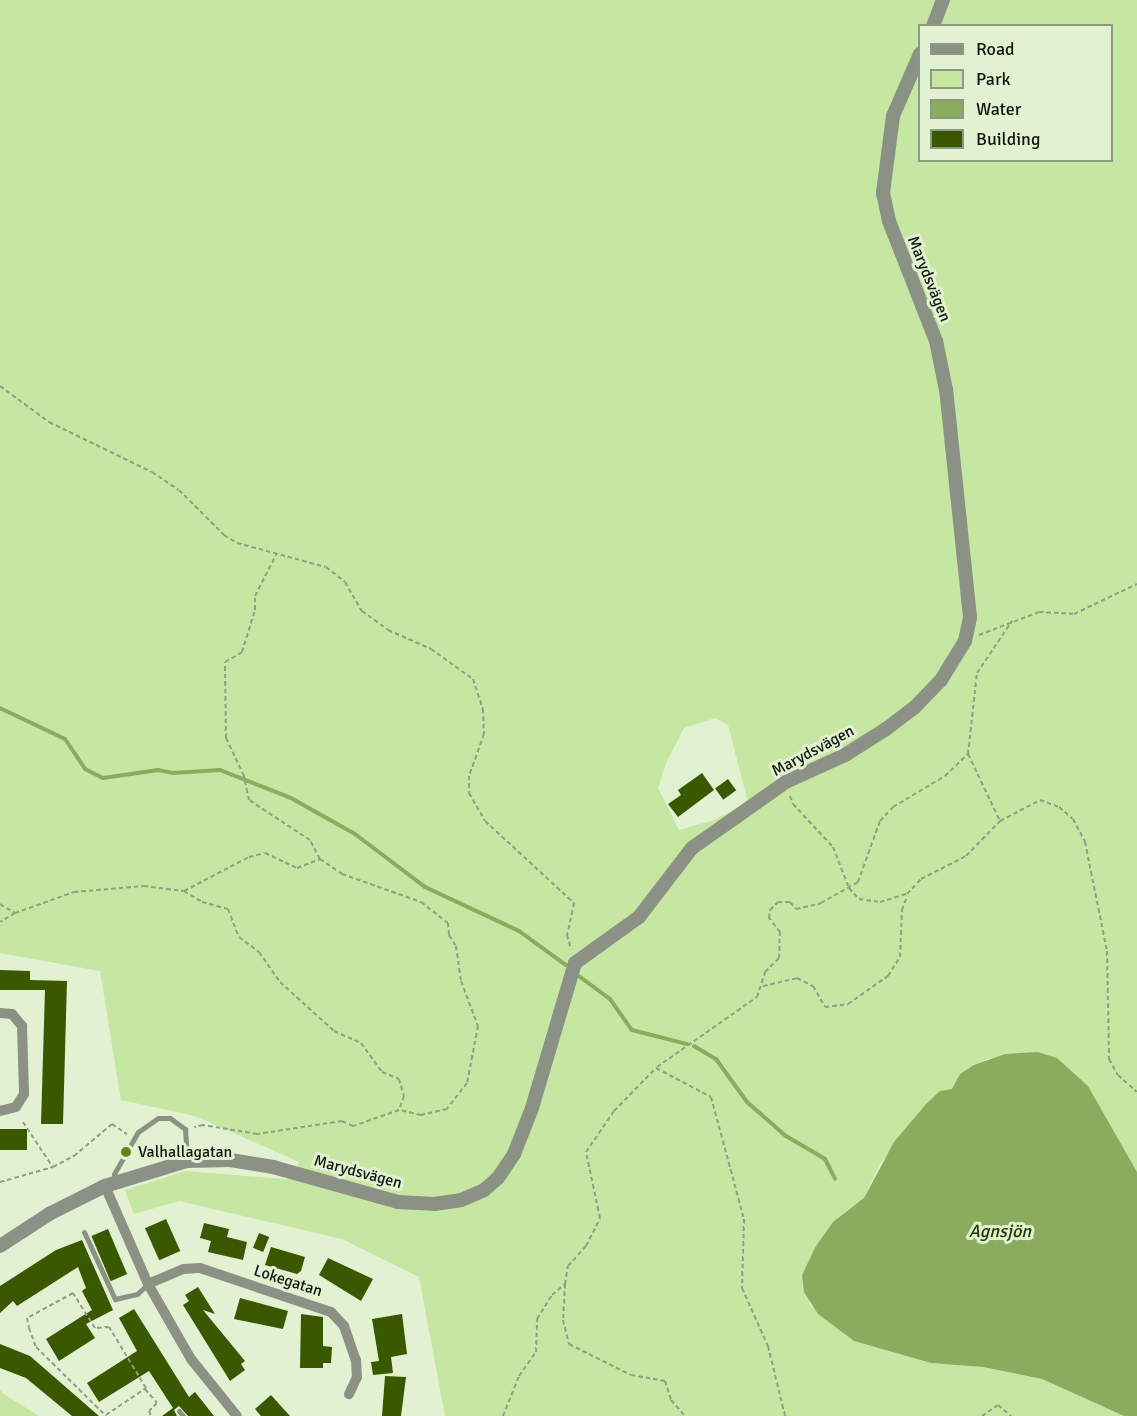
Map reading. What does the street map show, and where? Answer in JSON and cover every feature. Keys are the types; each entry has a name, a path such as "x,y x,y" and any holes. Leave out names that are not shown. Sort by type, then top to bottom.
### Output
{"street":[{"path":"934,24 943,0"},
{"name":"Marydsvägen","path":"0,1246 49,1214 111,1185 187,1161 230,1160 273,1167 398,1202 435,1204 461,1200 484,1190 498,1178 514,1154 532,1108 575,963 639,917 692,848 786,782 845,755 914,708 941,680 965,641 970,616 946,390 936,341 889,222 883,193 893,116 918,59"},
{"path":"0,1013 12,1014 22,1026 24,1094 16,1107 0,1111"},
{"path":"111,1185 148,1284 191,1359 237,1416"},
{"name":"Lokegatan","path":"148,1284 184,1269 200,1268 331,1312 344,1326 356,1360 357,1377 349,1394"}],"lane":[{"path":"111,1185 114,1174 138,1132 148,1122 170,1118 185,1129 187,1161"},
{"path":"84,1232 115,1299 137,1294 148,1284"}],"path":[{"path":"0,386 49,422 152,472 203,511 224,535 237,543 278,552 326,567 345,582 362,611 388,630 431,649 473,680 483,709 484,734 469,776 469,793 484,821 574,903 567,935 575,963"},
{"path":"185,1129 203,1125 257,1134 286,1132 342,1121 353,1126 399,1110 421,1114 447,1109 467,1083 478,1026 461,981 456,946 449,936 448,923 421,902 342,874 320,859 310,840 249,800 244,778 226,738 227,691 223,677 225,662 242,652 255,610 255,596 278,552"},
{"path":"965,641 1039,612 1074,614 1137,584"},
{"path":"1000,821 968,754 977,673 1012,621"},
{"path":"685,1416 671,1400 665,1381 631,1375 569,1344 563,1320 568,1266 586,1246 600,1218 586,1152 614,1111 656,1068 701,1038 718,1020 744,1007 763,986 765,972 779,958 780,932 769,918 770,910 778,902 790,902 796,909 821,903 858,882 870,840 880,821 893,807 945,776 968,754"},
{"path":"786,782 793,804 833,847 849,888 859,899 880,902 908,894"},
{"path":"763,986 796,978 813,986 825,1007 848,1004 888,976 900,957 902,910 908,894 921,879 966,856 1000,821 1040,800 1059,807 1073,819 1084,842 1107,951 1109,1059 1118,1076 1137,1092"},
{"path":"184,891 249,857 265,854 297,868 320,859"},
{"path":"0,922 44,899 100,887 184,891 202,902 228,909 239,938 259,952 280,982 334,1031 361,1043 382,1072 399,1079 404,1096 399,1110"},
{"path":"0,904 15,913"},
{"path":"656,1068 711,1097 744,1219 742,1288 768,1346 785,1416"},
{"path":"23,1122 53,1167"},
{"path":"0,1182 53,1167 112,1124 127,1133 128,1140"},
{"path":"503,1416 519,1376 537,1352 537,1319 552,1295 565,1284"},
{"path":"145,1389 106,1416 36,1347 27,1318 73,1293 95,1328 109,1326 145,1389 157,1403 149,1411 151,1416"},
{"path":"982,1416 998,1405 1011,1416"}],"green space":[{"path":"0,0 1137,0 1137,1172 1088,1086 1057,1058 1038,1052 987,1059 960,1074 953,1089 880,1163 864,1198 833,1222 816,1246 809,1304 854,1341 931,1363 983,1367 1042,1379 1124,1416 445,1416 419,1277 342,1239 179,1201 134,1214 125,1190 186,1171 295,1180 299,1162 195,1116 121,1100 100,971 0,953","holes":["715,718 728,725 748,802 714,820 679,830 658,788 666,763 684,728"]},
{"path":"0,1390 5,1395 39,1416 0,1416"}],"water":[{"name":"Agnsjön","path":"1038,1052 1057,1058 1088,1086 1137,1172 1137,1416 1124,1416 1042,1379 983,1367 931,1363 854,1341 818,1314 804,1292 802,1275 816,1246 833,1222 864,1198 894,1142 927,1103 940,1091 952,1089 960,1074 974,1065 1005,1054"}],"building":[{"path":"702,773 714,790 678,817 668,804 681,795 678,790"},
{"path":"728,779 736,790 723,800 715,788"},
{"path":"0,970 30,971 30,980 67,981 63,1124 41,1124 45,990 0,990"},
{"path":"0,1129 27,1129 27,1150 0,1150"},
{"path":"166,1219 180,1251 159,1260 145,1228"},
{"path":"204,1223 229,1229 227,1237 247,1242 243,1260 208,1252 211,1241 200,1238"},
{"path":"108,1229 127,1274 111,1281 91,1236"},
{"path":"259,1233 269,1237 263,1252 253,1248"},
{"path":"82,1240 113,1310 86,1324 95,1338 59,1361 46,1339 92,1310 82,1291 86,1288 78,1267 17,1306 13,1301 0,1313 0,1286 56,1250"},
{"path":"271,1247 305,1257 301,1271 297,1274 265,1265"},
{"path":"328,1258 373,1279 361,1301 319,1275"},
{"path":"198,1287 215,1314 203,1310 245,1361 241,1364 245,1370 230,1381 183,1305 189,1301 185,1295"},
{"path":"240,1298 288,1311 283,1329 234,1319"},
{"path":"134,1309 189,1397 195,1392 214,1416 188,1416 179,1406 174,1410 177,1416 162,1416 173,1408 149,1371 99,1402 87,1383 137,1351 119,1318"},
{"path":"301,1314 323,1317 323,1346 332,1347 331,1363 323,1363 323,1368 300,1368"},
{"path":"402,1314 407,1354 391,1357 393,1373 373,1375 371,1362 379,1361 372,1319"},
{"path":"0,1344 30,1356 99,1416 72,1416 26,1378 0,1368"},
{"path":"385,1376 406,1377 401,1416 382,1416"},
{"path":"271,1395 290,1416 261,1416 255,1409"}],"waterway":[{"path":"0,708 65,739 85,769 103,778 158,770 173,773 220,770 291,798 355,834 425,887 519,931 566,965"},
{"path":"576,974 610,999 632,1030 687,1044"},
{"path":"694,1046 716,1059 747,1102 786,1136 825,1159 835,1179"}],"place":[{"name":"Valhallagatan","path":"126,1152"}]}
